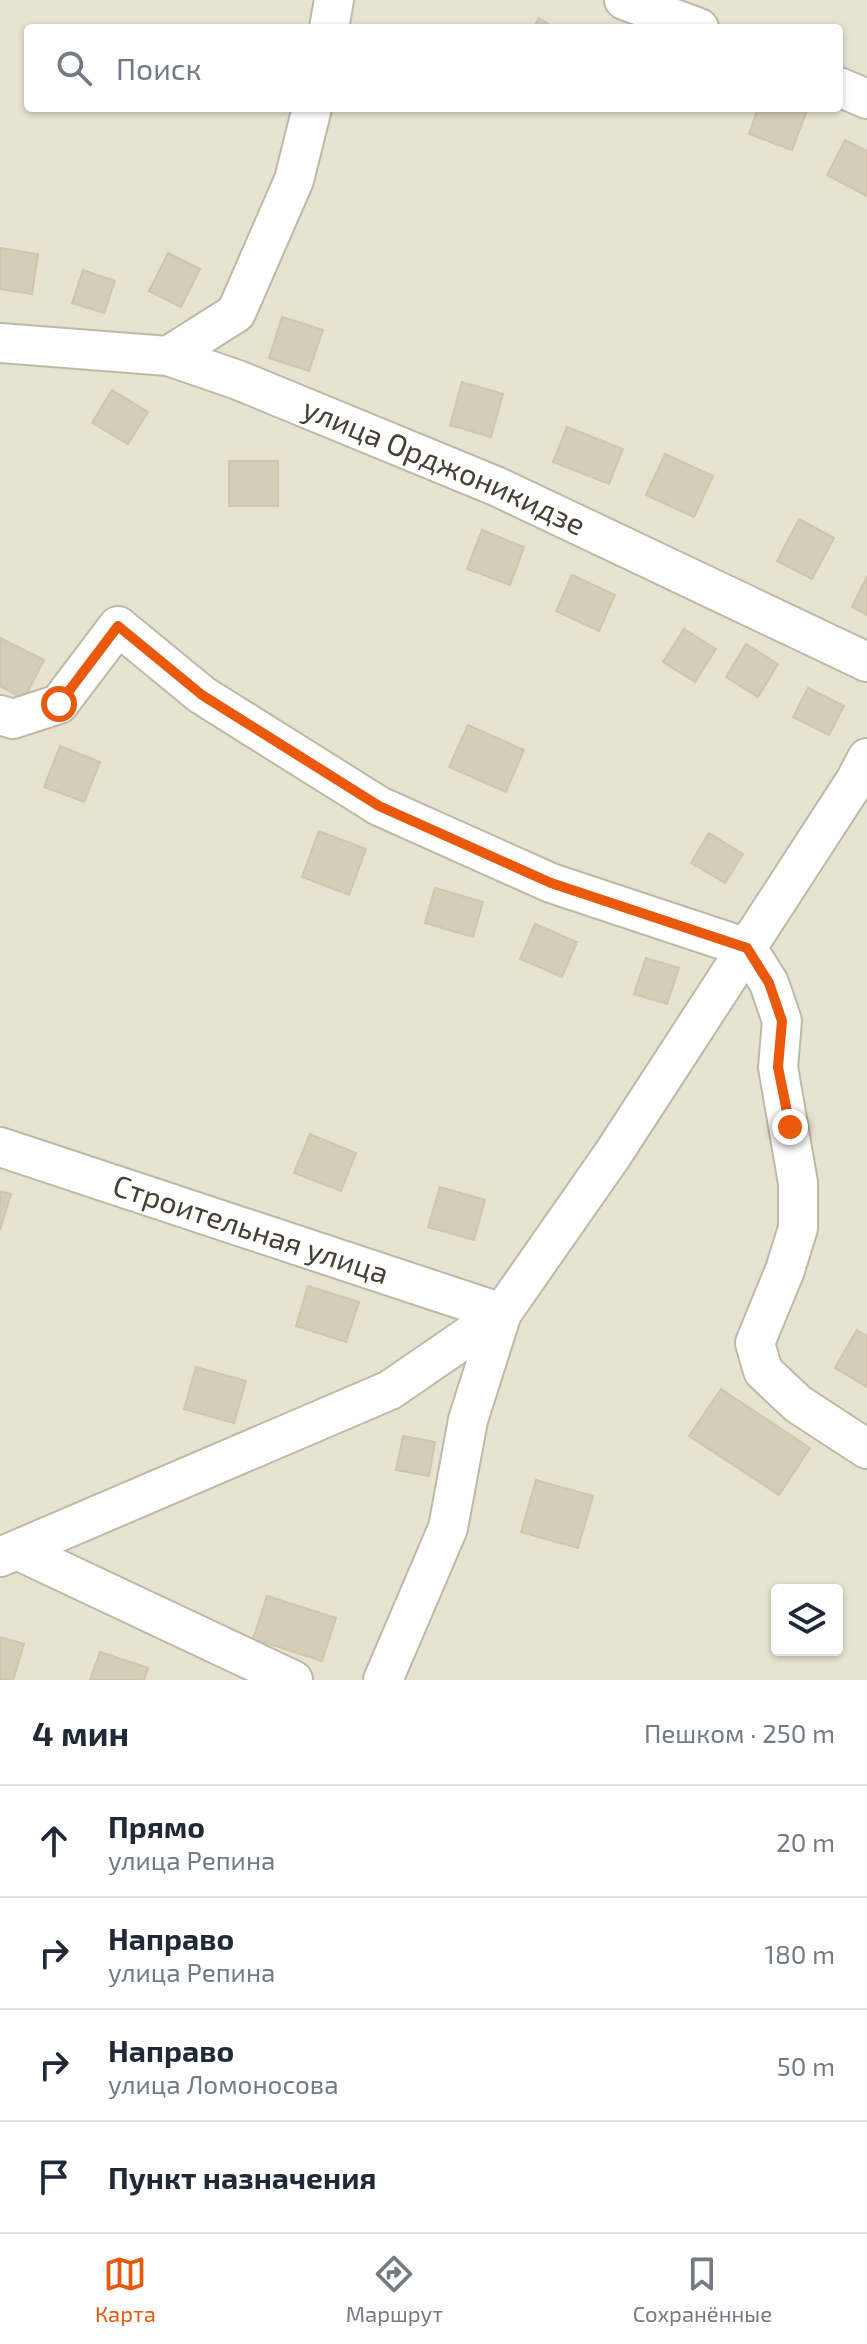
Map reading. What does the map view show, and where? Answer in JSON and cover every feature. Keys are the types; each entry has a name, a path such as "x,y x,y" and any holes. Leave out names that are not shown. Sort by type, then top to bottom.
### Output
{"street":[{"path":"330,24 334,0"},
{"path":"624,0 688,24"},
{"path":"843,89 867,99"},
{"path":"168,356 236,313 294,180 311,112"},
{"name":"улица Орджоникидзе","path":"0,343 168,356 238,380 498,487 867,662"},
{"path":"0,715 13,719 59,704 118,626 202,695 379,806 551,883 747,948 769,983 782,1021 778,1067 798,1183 798,1228 785,1270 755,1343 763,1371 798,1404 867,1449"},
{"path":"383,1680 448,1528 468,1420 502,1313 613,1154 867,758"},
{"name":"Строительная улица","path":"0,1147 502,1313"},
{"path":"8,1554 390,1390 502,1313"},
{"path":"8,1554 293,1680"}],"shaded area":[{"path":"0,0 867,0 867,1680 0,1680"}],"building":[{"path":"757,112 806,112 792,150 749,134"},
{"path":"845,140 867,151 867,196 827,175"},
{"path":"0,248 38,254 32,294 0,289"},
{"path":"168,253 200,269 181,307 149,291"},
{"path":"83,270 115,281 104,313 72,303"},
{"path":"282,317 323,330 309,371 269,358"},
{"path":"462,382 503,394 491,437 450,425"},
{"path":"112,390 148,412 128,444 92,423"},
{"path":"567,427 623,449 609,484 553,462"},
{"path":"665,454 713,476 694,517 646,495"},
{"path":"229,461 278,461 278,506 229,506"},
{"path":"799,519 834,538 812,579 777,561"},
{"path":"482,530 524,547 510,585 467,569"},
{"path":"572,575 615,595 599,631 556,611"},
{"path":"867,576 867,615 852,607"},
{"path":"684,629 716,649 695,682 663,662"},
{"path":"0,638 44,660 24,699 0,686"},
{"path":"746,644 778,664 758,697 726,677"},
{"path":"808,688 844,706 829,735 793,717"},
{"path":"468,725 524,750 506,792 449,767"},
{"path":"60,746 100,762 84,802 44,787"},
{"path":"319,831 366,849 349,895 302,877"},
{"path":"709,833 743,854 725,883 691,863"},
{"path":"435,888 483,902 473,937 425,923"},
{"path":"535,924 577,942 562,977 520,959"},
{"path":"646,958 679,968 667,1004 634,994"},
{"path":"310,1134 356,1153 341,1191 294,1173"},
{"path":"440,1187 485,1200 474,1240 428,1227"},
{"path":"0,1191 11,1194 0,1230"},
{"path":"308,1286 359,1302 346,1342 296,1326"},
{"path":"857,1330 867,1336 867,1387 835,1368"},
{"path":"196,1367 246,1381 234,1423 184,1409"},
{"path":"721,1389 810,1448 779,1495 689,1436"},
{"path":"403,1436 435,1442 429,1476 396,1470"},
{"path":"536,1480 593,1496 578,1548 521,1532"},
{"path":"267,1596 336,1618 322,1661 253,1639"},
{"path":"0,1637 24,1644 13,1680 0,1680"},
{"path":"100,1652 148,1668 144,1680 90,1680"}],"route":[{"path":"59,704 118,626 202,695 379,806 551,883 747,948 769,983 782,1021 778,1067 790,1127"}]}
